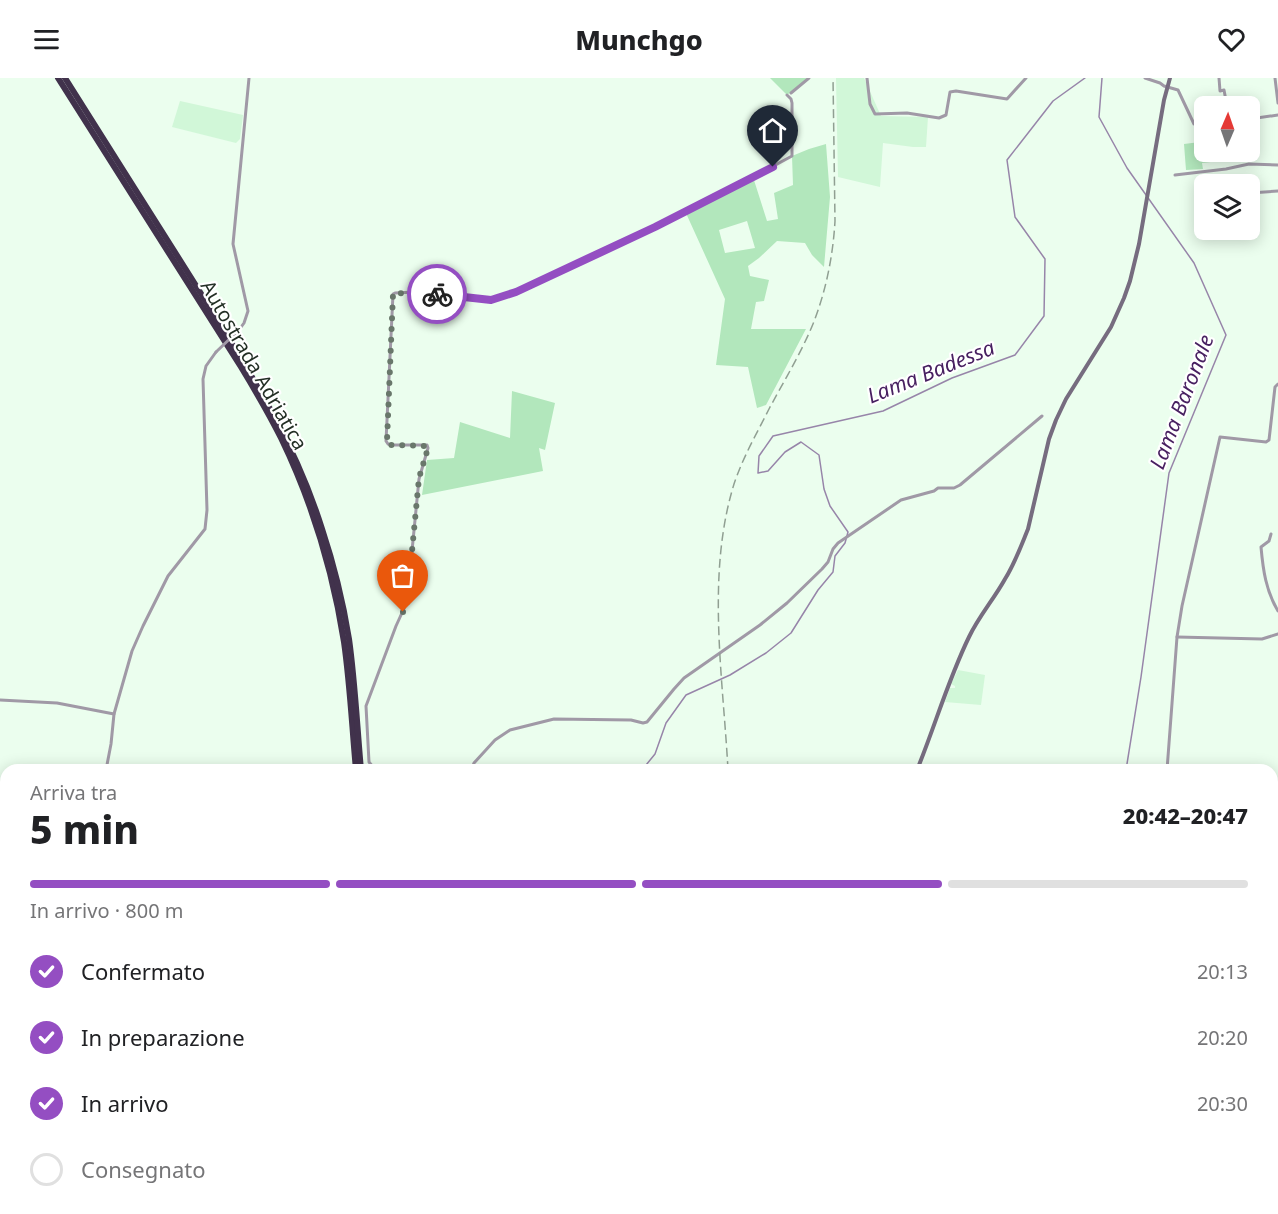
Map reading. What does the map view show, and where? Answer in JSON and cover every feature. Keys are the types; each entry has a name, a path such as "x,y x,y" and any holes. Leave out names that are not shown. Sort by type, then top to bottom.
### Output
{"highway":[{"path":"53,78 113,164"},
{"name":"Autostrada Adriatica","path":"58,78 241,367 265,408 296,471 321,541 337,607 344,644 355,764"},
{"name":"Autostrada Adriatica","path":"64,78 244,361 274,413 298,462 322,527 345,616 360,764"},
{"path":"69,78 98,130"}],"main road":[{"path":"920,764 945,692 966,643 982,614 1005,581 1028,529 1049,439 1060,410 1106,334 1124,298 1135,263 1170,78"}],"street":[{"path":"107,764 114,714 132,651 168,576 205,529 207,510 204,379 206,366 244,323 248,310 233,244 249,78"},
{"path":"370,764 365,711 372,688 411,593 412,551 419,478 428,448 427,446 391,445 387,441 393,294 414,292 450,294 486,300 497,299 655,227 735,187 792,156 792,103 789,94 809,78"},
{"path":"867,78 870,104 875,114 907,113 939,118 946,115 951,92 1007,99 1026,78"},
{"path":"1145,78 1178,90 1194,123"},
{"path":"1219,78 1220,91 1224,90 1225,96"},
{"path":"1275,78 1278,103"},
{"path":"1260,117 1278,116"},
{"path":"1175,175 1249,164 1278,165"},
{"path":"1260,192 1278,191"},
{"path":"1167,764 1177,637 1182,606 1221,437 1266,442 1269,440 1275,387 1278,384"},
{"path":"474,764 495,740 510,730 543,721 561,719 647,722 684,678 788,603 828,562 838,543 901,500 939,488 954,488 960,485 1042,416"},
{"path":"1271,534 1269,541 1261,547 1264,574 1271,598 1278,610"},
{"path":"1177,637 1262,639 1278,634"},
{"path":"0,700 57,703 114,714"}],"shaded area":[{"path":"770,78 808,78 787,95"},
{"path":"836,78 864,78 881,116 928,117 926,147 883,143 880,187 838,177"},
{"path":"180,101 243,115 240,139 236,143 172,127"},
{"path":"1194,143 1194,162 1211,162 1202,163 1203,169 1186,170 1184,144"},
{"path":"826,144 830,197 824,267 812,255 805,243 777,241 748,266 750,276 769,280 764,301 756,302 751,329 806,329 766,405 757,408 748,367 716,365 725,299 685,211 753,177 767,221 778,219 774,193 793,185 792,156","holes":["747,221 755,248 725,253 719,230"]},
{"path":"512,391 555,403 545,450 539,448 543,471 422,495 427,460 454,458 460,422 510,438"},
{"path":"958,670 985,675 981,705 945,702 950,688 955,688 951,684"}],"waterway":[{"name":"Lama Badessa","path":"647,764 655,754 666,723 686,695 730,675 766,653 791,633 818,590 833,572 835,556 845,543 848,532 830,506 824,489 819,455 801,442 785,452 768,471 758,473 759,456 773,436 883,411 952,378 1015,355 1044,316 1045,259 1015,217 1007,160 1053,101 1085,78"},
{"name":"Lama Baronale","path":"1102,78 1099,117 1127,168 1194,263 1226,335 1169,473 1127,764"}],"railway":[{"path":"728,764 720,662 718,590 725,519 734,484 750,445 808,335 818,312 825,286 831,260 835,221 833,78"}],"way so far":[{"path":"403,612 411,593 412,551 419,478 428,448 427,446 391,445 387,441 393,294 414,292 437,294"}],"route":[{"path":"437,294 491,300 516,292 674,218 773,167"}]}
